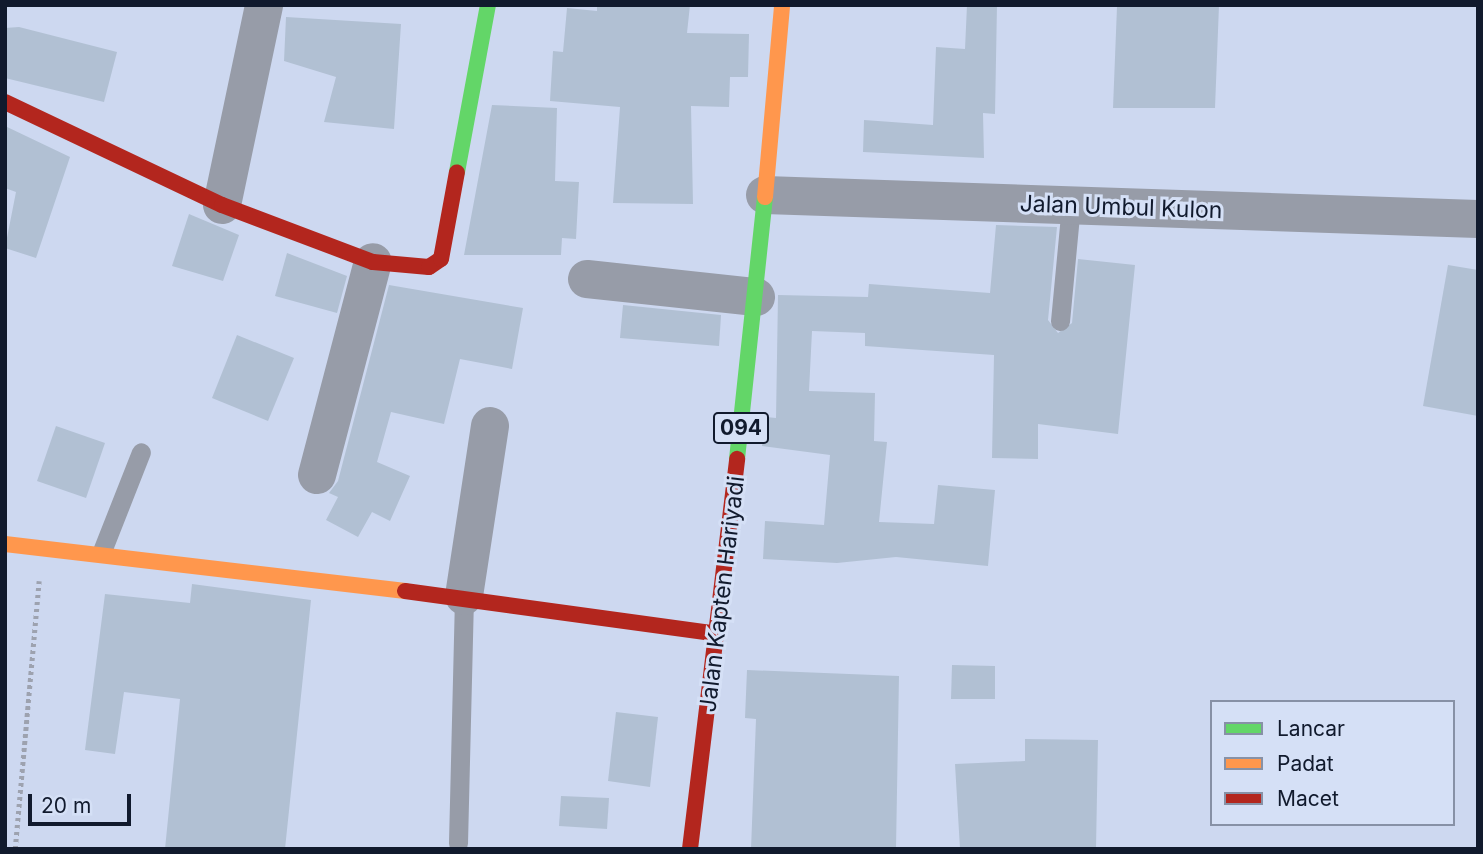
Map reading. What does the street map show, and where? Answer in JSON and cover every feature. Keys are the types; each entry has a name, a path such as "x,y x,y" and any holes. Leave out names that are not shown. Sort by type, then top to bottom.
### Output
{"street":[{"path":"222,205 264,5"},
{"path":"5,102 222,205 373,262 429,267 441,259 488,5"},
{"name":"Jalan Kapten Hariyadi","path":"690,849 718,634 756,297 782,5"},
{"name":"Jalan Umbul Kulon","path":"765,195 1478,219"},
{"path":"317,475 373,262"},
{"path":"587,279 756,297"},
{"path":"464,596 490,426"},
{"path":"5,544 102,551 464,596 718,634"}],"lane":[{"path":"1060,321 1071,205"},
{"path":"102,551 141,452"},
{"path":"458,843 464,596"}],"path":[{"path":"15,849 42,547"}],"building":[{"path":"597,5 690,5 687,33 749,34 748,77 730,77 729,107 691,106 693,204 613,203 620,107 550,101 553,51 563,52 567,8 597,11"},
{"path":"967,5 997,5 995,114 983,113 984,158 863,152 864,120 933,125 936,47 965,49"},
{"path":"1219,5 1215,108 1113,108 1117,7"},
{"path":"286,17 401,24 394,129 324,122 336,77 284,61"},
{"path":"19,27 117,52 104,102 5,78 5,28"},
{"path":"492,105 557,108 555,181 579,182 576,239 562,238 561,255 464,255"},
{"path":"5,126 70,157 36,258 5,248 16,192 5,188"},
{"path":"189,214 239,235 223,281 172,266"},
{"path":"996,225 1057,227 1048,320 1058,333 1072,323 1078,259 1135,265 1118,434 1038,424 1038,459 992,458 994,355 865,346 865,333 812,331 809,391 875,393 874,441 887,442 879,522 934,524 938,485 995,490 988,566 896,557 837,563 763,559 765,521 824,525 830,455 762,446 766,417 776,418 778,295 868,297 869,284 990,293"},
{"path":"287,253 347,276 337,313 275,296"},
{"path":"1448,265 1478,270 1478,416 1423,406"},
{"path":"389,285 523,308 512,369 460,359 444,424 391,412 377,462 410,476 390,521 372,512 358,537 326,520 338,497 329,493 338,481"},
{"path":"623,305 721,315 719,346 620,338"},
{"path":"237,335 294,358 268,421 212,398"},
{"path":"56,426 105,443 86,498 37,481"},
{"path":"192,584 311,600 285,849 165,849 180,699 124,692 115,754 85,750 105,594 190,603"},
{"path":"952,665 995,666 995,699 951,699"},
{"path":"747,670 899,676 896,849 751,849 756,719 745,718"},
{"path":"616,712 658,717 650,787 608,781"},
{"path":"1025,739 1098,740 1096,849 960,849 955,764 1025,761"},
{"path":"561,796 609,798 607,829 559,826"}],"traffic: fast":[{"path":"457,172 488,5"},
{"path":"737,459 765,197"}],"traffic: slow":[{"path":"765,197 782,5"},
{"path":"5,544 405,591"}],"traffic: jam":[{"path":"5,102 222,205 373,262 429,267 441,259 457,172"},
{"path":"690,849 737,459"},
{"path":"405,591 718,634"}]}
